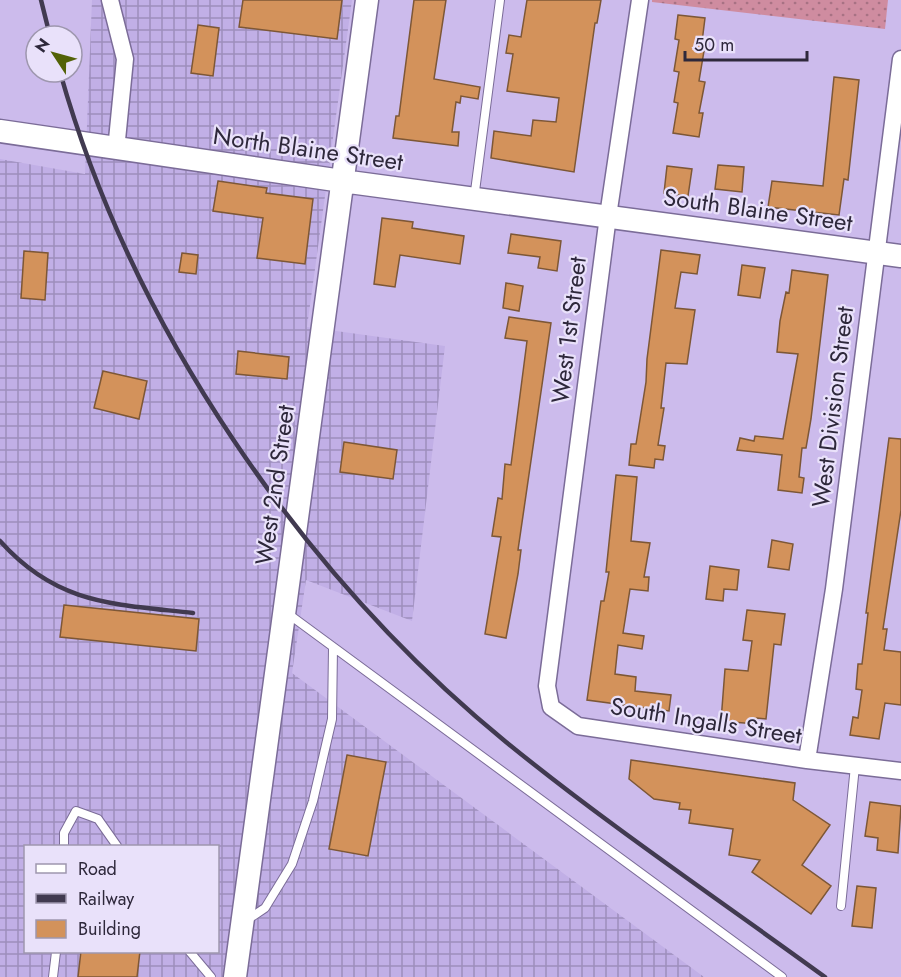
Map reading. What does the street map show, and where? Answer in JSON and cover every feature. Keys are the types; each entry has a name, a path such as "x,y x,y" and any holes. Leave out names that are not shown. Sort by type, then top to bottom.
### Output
{"street":[{"path":"110,0 125,59 116,150"},
{"name":"West 2nd Street","path":"235,977 367,0"},
{"name":"West 1st Street","path":"549,667 608,216 640,0"},
{"name":"West Division Street","path":"807,760 834,589 901,59"},
{"name":"North Blaine Street","path":"0,131 116,150 608,216"},
{"name":"South Blaine Street","path":"608,216 901,256"},
{"name":"South Ingalls Street","path":"549,667 547,686 551,707 578,726 807,760 901,771"}],"lane":[{"path":"474,199 500,0"},
{"path":"285,612 782,977"},
{"path":"242,923 265,908 292,864 313,801 332,718 333,648"},
{"path":"841,906 855,766"},
{"path":"64,845 64,833 76,811 98,819 116,845"},
{"path":"53,977 56,953"},
{"path":"192,953 211,977"}],"shaded area":[{"path":"92,0 352,0 307,327 445,346 412,621 306,580 292,673 704,977 0,977 0,159 85,174"},
{"path":"652,0 888,0 885,29 652,2"}],"building":[{"path":"243,0 342,0 337,39 239,27"},
{"path":"414,0 446,0 434,79 480,87 478,99 461,96 460,103 456,102 452,132 459,132 458,146 393,138 396,116 399,116"},
{"path":"527,0 601,0 597,23 595,23 574,172 491,158 494,131 531,136 533,120 556,122 559,98 507,91 513,54 506,53 509,35 521,37"},
{"path":"678,15 705,18 701,50 704,51 699,81 705,82 699,113 703,113 699,137 673,133 678,103 674,102 679,72 674,71 679,40 675,39"},
{"path":"198,25 219,28 213,76 191,73"},
{"path":"834,77 859,80 848,180 844,179 839,215 768,207 772,181 823,186"},
{"path":"718,165 744,167 742,192 715,189"},
{"path":"667,166 692,169 688,196 664,193"},
{"path":"218,181 267,188 266,193 313,199 305,264 257,258 263,218 213,211"},
{"path":"382,218 413,222 412,228 464,236 460,264 400,255 395,287 374,284"},
{"path":"511,234 561,241 557,271 538,268 540,257 508,253"},
{"path":"661,250 700,255 697,274 681,272 675,308 695,310 687,364 666,363 661,408 664,408 658,445 665,446 663,460 655,459 654,468 629,465 631,444 636,444 646,382"},
{"path":"24,251 48,253 45,300 21,298"},
{"path":"182,253 198,255 196,274 179,272"},
{"path":"742,265 765,268 760,298 738,295"},
{"path":"792,270 828,275 811,419 806,448 802,448 799,477 804,478 802,493 778,490 782,455 737,450 740,438 754,441 755,436 783,439 798,354 777,352 780,321 786,292 789,293"},
{"path":"506,283 523,286 519,311 503,308"},
{"path":"509,317 551,323 518,550 521,550 518,574 506,638 485,634 501,537 492,536 498,498 502,499 505,464 511,465 527,341 505,338"},
{"path":"238,351 289,357 287,379 236,374"},
{"path":"103,371 147,381 139,419 94,408"},
{"path":"889,438 901,439 901,510 883,629 887,629 884,650 901,652 901,705 885,703 879,739 850,735 853,717 858,718 862,690 856,689 858,664 862,664 868,613 866,613"},
{"path":"344,442 397,450 393,479 340,472"},
{"path":"616,475 637,477 631,541 650,543 644,577 649,577 648,591 630,589 623,633 644,636 642,649 618,645 615,674 636,677 635,691 671,695 669,711 587,700 601,601 604,601 609,572 606,572"},
{"path":"772,540 793,544 789,570 768,567"},
{"path":"710,566 739,570 737,590 724,589 723,601 706,599"},
{"path":"64,605 199,619 196,651 60,637"},
{"path":"747,610 785,614 781,645 774,644 766,719 757,718 756,724 721,721 725,669 748,671 752,641 743,640"},
{"path":"347,755 386,762 368,856 329,849"},
{"path":"631,760 795,783 793,800 830,825 802,865 831,886 811,914 752,872 760,860 729,855 733,829 689,823 691,810 679,809 680,803 654,799 629,779"},
{"path":"870,802 901,806 898,853 877,850 878,838 865,836"},
{"path":"857,886 876,888 872,928 852,926"},
{"path":"81,953 140,953 137,977 78,977"}],"railway":[{"path":"41,0 47,24"},
{"path":"64,84 91,167 131,261 179,352 234,440 294,524 360,603 431,676 506,742 624,832 825,977"},
{"path":"0,541 21,562 65,590 112,603 193,613"}]}
